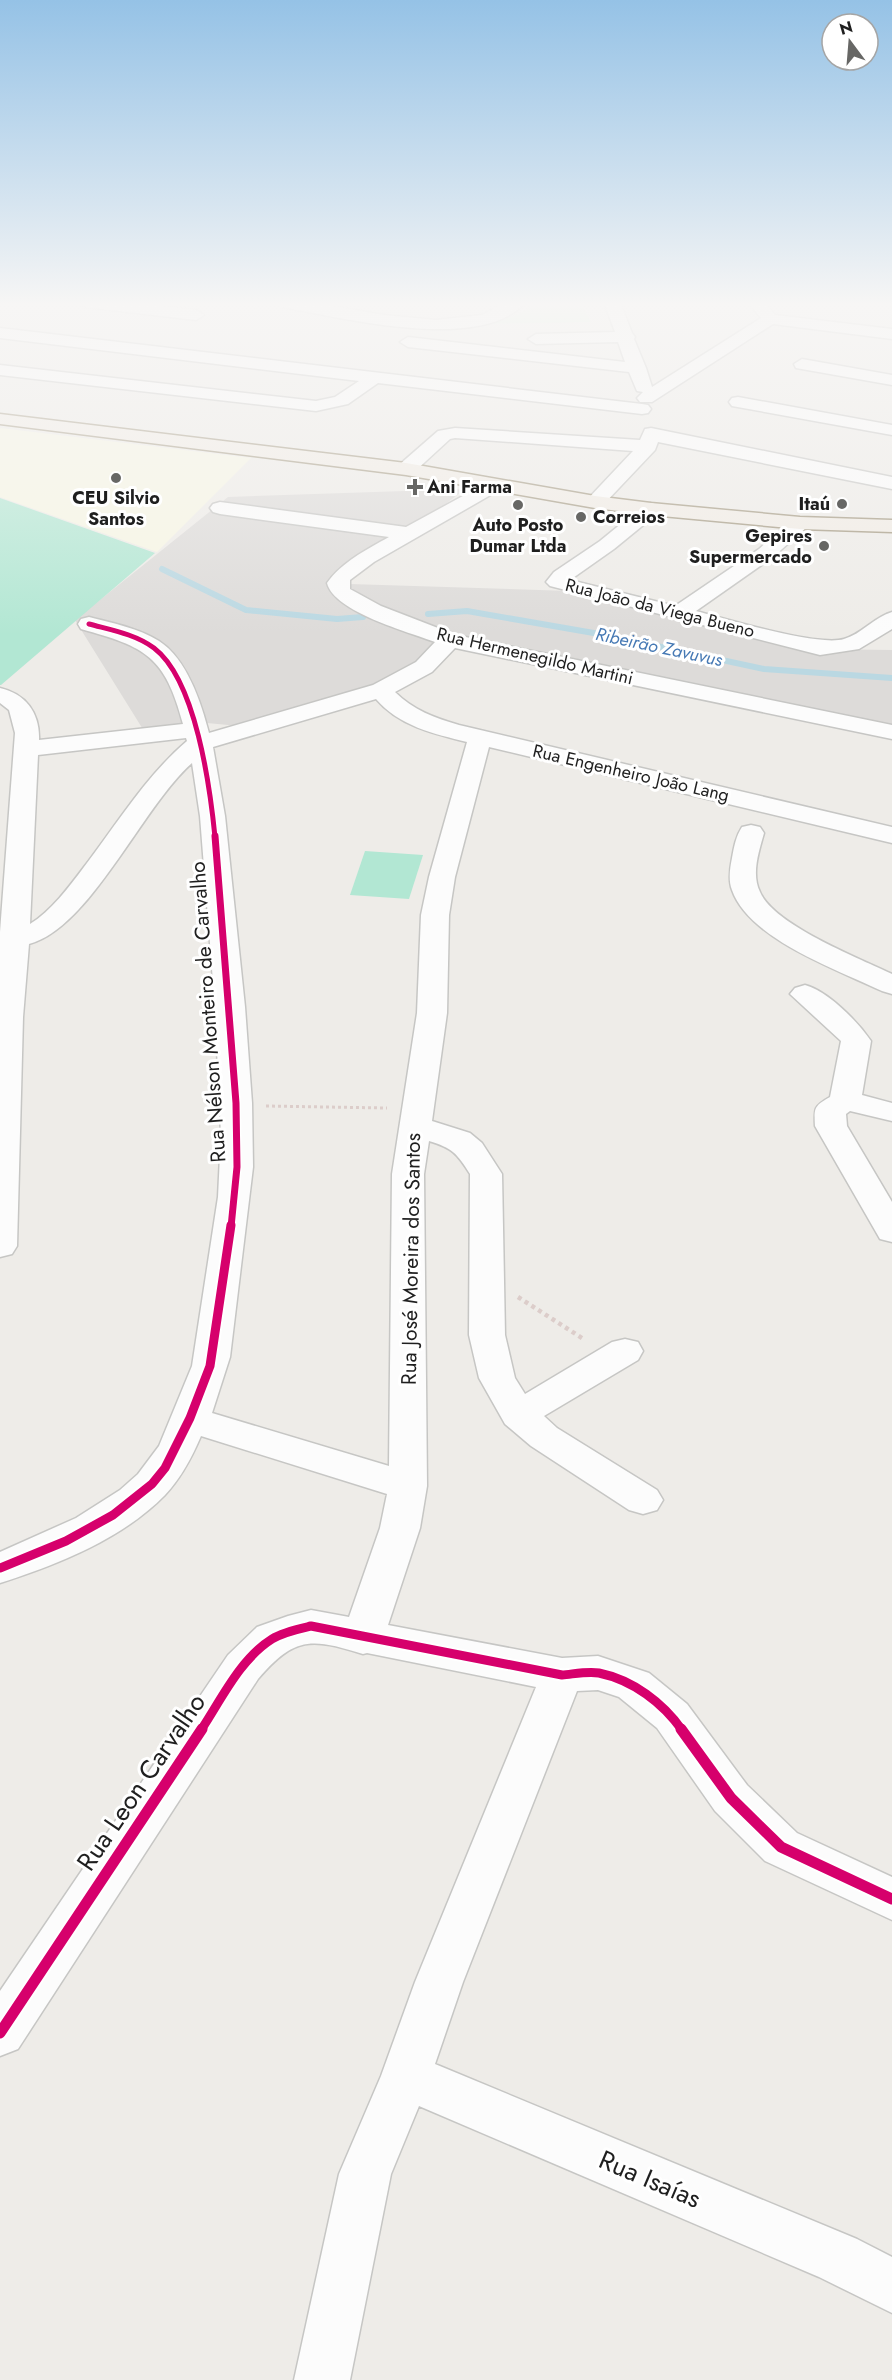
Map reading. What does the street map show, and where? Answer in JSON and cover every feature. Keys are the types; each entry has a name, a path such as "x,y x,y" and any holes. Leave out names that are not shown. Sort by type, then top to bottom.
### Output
{"main road":[{"path":"0,418 406,469 595,502 651,509 800,524 892,526"}],"street":[{"path":"645,413 650,441"},
{"path":"799,413 892,430"},
{"path":"406,469 444,435 455,433 650,441 892,483"},
{"path":"595,502 650,441"},
{"name":"Rua Hermenegildo Martini","path":"494,485 367,558 343,576 338,583 340,591 346,597 373,610 450,640 892,732"},
{"path":"220,508 409,534"},
{"name":"Rua João da Viega Bueno","path":"651,509 607,545 561,576 557,580 560,584 820,648 844,648 855,645 892,619"},
{"path":"679,613 766,553 800,524"},
{"name":"Rua Nélson Monteiro de Carvalho","path":"0,1568 57,1545 129,1504 164,1470 189,1419 210,1366 237,1169 231,1018 213,820 198,736 188,705 167,661 153,648 135,638 89,624"},
{"path":"26,749 198,736 381,690 424,666 450,640"},
{"name":"Rua Engenheiro João Lang","path":"381,690 403,713 421,722 892,835"},
{"path":"0,695 18,703 24,715 27,733 8,940 8,1017 0,1246"},
{"path":"8,940 40,930 52,921 88,881 165,775 198,736"},
{"name":"Rua José Moreira dos Santos","path":"363,1638 400,1528 408,1486 408,1174 432,1013 435,915 442,877 480,737"},
{"path":"751,833 742,865 746,892 767,920 892,985"},
{"path":"805,994 848,1029 856,1041 845,1101"},
{"path":"892,1112 845,1101 830,1110 831,1126 892,1231"},
{"path":"414,1126 459,1140 471,1150 486,1174 487,1335 497,1378 518,1414 544,1437 643,1500"},
{"path":"518,1414 619,1355"},
{"path":"189,1419 408,1486"},
{"name":"Rua Leon Carvalho","path":"0,2033 243,1667 265,1642 287,1631 311,1626 363,1638 562,1675 598,1673 634,1685 672,1716 731,1798 782,1847 892,1899"},
{"path":"322,2380 365,2174 406,2076 439,1982 562,1675"},
{"name":"Rua Isaías","path":"406,2076 838,2258 892,2286"}],"path":[{"path":"235,1106 393,1108 400,1110 414,1126"},
{"path":"488,1282 619,1355"}],"shaded area":[{"name":"CEU Silvio Santos","path":"0,428 251,458 157,552 0,497"},
{"path":"465,489 353,575 350,584 570,591 813,649 892,650 892,727 503,643 464,640 378,685 239,726 207,723 144,731 75,620 228,497"}],"green space":[{"path":"0,498 155,553 1,685 0,685"},
{"path":"365,851 423,855 409,899 350,895"}],"waterway":[{"name":"Ribeirão Zavuvus","path":"162,569 246,610 337,619 363,617"},
{"name":"Ribeirão Zavuvus","path":"428,614 467,611 611,636 764,669 892,678"}],"cycle path":[{"path":"0,1568 66,1541 113,1515 152,1484 165,1468 178,1446 210,1366 236,1182 237,1135 233,1039 212,816 202,751 182,690 161,654 143,641 89,624"},
{"path":"0,2033 243,1667 265,1643 279,1635 311,1626 562,1675 598,1673 634,1685 672,1716 731,1798 781,1847 892,1899"}],"place":[{"name":"CEU Silvio Santos","path":"116,478"},
{"name":"Ani Farma","path":"415,487"},
{"name":"Itaú","path":"842,504"},
{"name":"Auto Posto Dumar Ltda","path":"518,505"},
{"name":"Correios","path":"581,517"},
{"name":"Gepires Supermercado","path":"824,546"}]}
